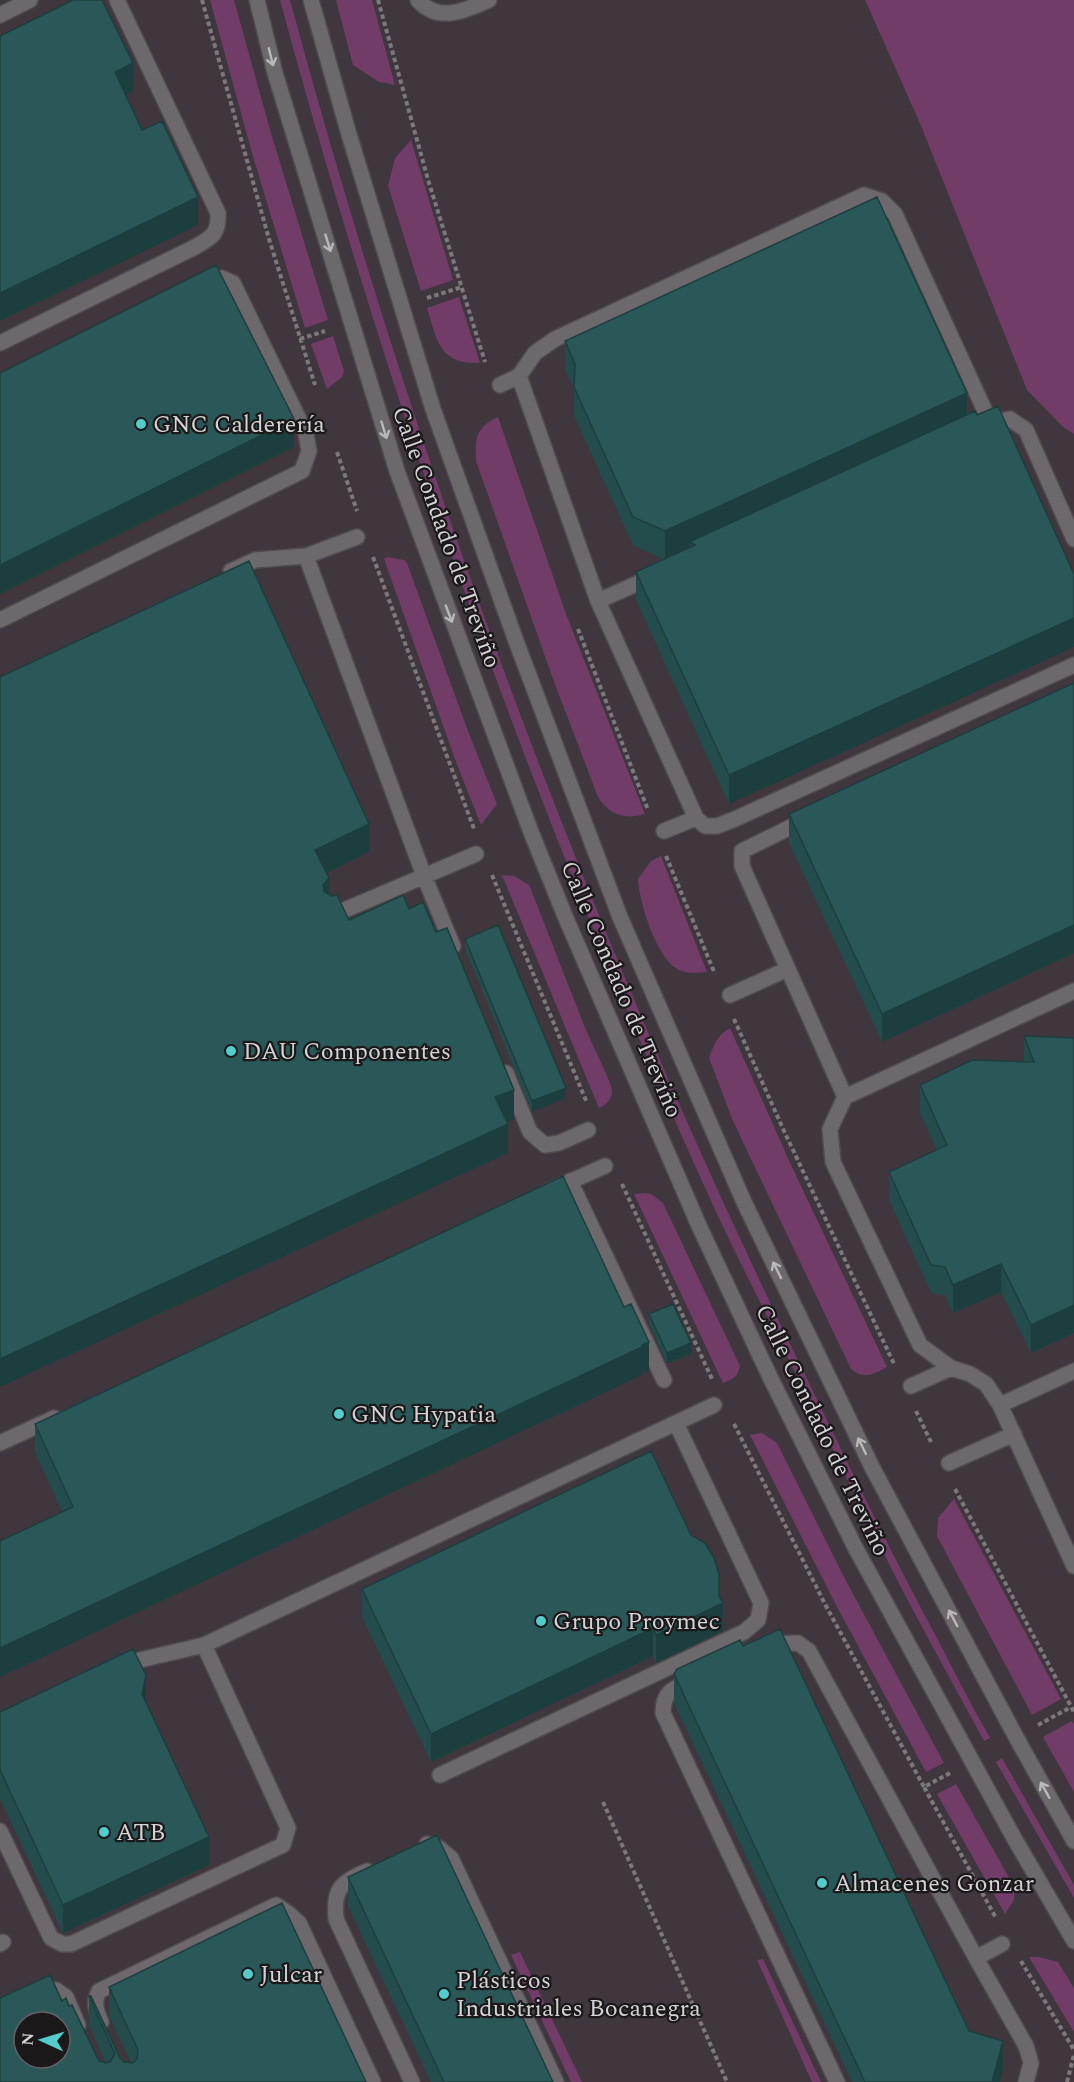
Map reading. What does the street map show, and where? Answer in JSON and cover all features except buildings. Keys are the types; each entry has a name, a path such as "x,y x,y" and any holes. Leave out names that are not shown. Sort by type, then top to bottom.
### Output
{"street":[{"path":"0,15 30,0"},
{"path":"0,343 212,238 219,226 218,213 117,0"},
{"name":"Calle Condado de Treviño","path":"257,0 275,73 397,471 523,810 565,916 646,1105 755,1346 855,1547 1014,1838 1074,1941"},
{"name":"Calle Condado de Treviño","path":"311,0 348,131 433,409 516,641 620,917 749,1213 872,1467 1074,1841"},
{"path":"418,0 426,9 449,14 489,0"},
{"path":"500,385 519,376 535,353 555,339 864,195 882,201 895,214 990,422"},
{"path":"0,620 302,471 314,432 233,283 222,278 206,280 196,285"},
{"path":"519,376 598,601 696,818 705,826 717,826 735,819 1074,665"},
{"path":"968,432 990,422 1010,419 1026,430 1074,539"},
{"path":"213,580 255,560 306,556 357,537"},
{"path":"306,556 424,876 460,961"},
{"path":"598,601 663,571"},
{"path":"816,815 742,851 742,866 845,1097"},
{"path":"664,831 696,818"},
{"path":"333,915 476,855"},
{"path":"730,995 788,969"},
{"path":"1074,992 845,1097 830,1129 833,1162 920,1345 951,1368 970,1374 986,1384 1000,1405 1074,1566"},
{"path":"500,1058 530,1132 545,1144 559,1143 588,1130"},
{"path":"534,1198 605,1166"},
{"path":"570,1181 664,1380"},
{"path":"911,1386 951,1368"},
{"path":"1000,1405 1074,1371"},
{"path":"110,1674 140,1660 204,1645 714,1405"},
{"path":"0,1443 65,1413"},
{"path":"440,1775 744,1632 758,1620 761,1603 676,1424"},
{"path":"949,1463 1014,1434"},
{"path":"749,1653 768,1644 784,1642 798,1643 809,1651 1026,2046 1031,2063 1026,2082"},
{"path":"0,1832 51,1938 62,1944 71,1944 283,1845 288,1828 204,1645"},
{"path":"709,1672 670,1690 663,1703 663,1713 837,2082"},
{"path":"417,1848 427,1844 440,1848 451,1858 556,2082"},
{"path":"378,1866 348,1880 338,1890 334,1903 336,1919 412,2082"},
{"path":"109,2041 96,2011 95,1998 99,1991 276,1905 299,1923 373,2082"},
{"path":"976,1958 1002,1944"},
{"path":"27,1996 36,1992 56,1990 66,1997 85,2040"}],"path":[{"path":"202,0 266,228 316,387"},
{"path":"378,0 426,173 487,366"},
{"path":"336,449 358,513"},
{"path":"575,621 649,812"},
{"path":"665,853 716,976"},
{"path":"733,1018 898,1372"},
{"path":"622,1184 713,1381"},
{"path":"915,1408 934,1447"},
{"path":"733,1422 826,1606 997,1919"},
{"path":"953,1485 1074,1712"},
{"path":"1016,1737 1071,1707"},
{"path":"924,1787 972,1762"},
{"path":"603,1802 727,2082"},
{"path":"1020,1960 1074,2052 1066,2082"}],"shaded area":[{"path":"0,0 865,0 921,126 1064,428 1074,434 1074,2082 0,2082"},
{"path":"210,0 234,0 271,133 328,320 305,328 252,153"},
{"path":"280,0 290,0 340,178 395,355 454,531 517,705 584,877 655,1048 730,1218 872,1512 990,1738 984,1741 890,1566 727,1235 643,1047 582,901 469,605 417,455 323,152"},
{"path":"336,0 372,0 395,85 379,82 353,65"},
{"path":"865,0 1074,0 1074,434 1064,428 1027,390 921,126"},
{"path":"411,140 453,280 421,291 388,186 395,158"},
{"path":"459,297 480,363 456,360 448,355 437,340 427,308"},
{"path":"333,336 344,371 342,377 327,389 311,344"},
{"path":"498,417 566,614 645,814 624,816 612,812 602,803 553,679 476,461 478,434 485,425"},
{"path":"387,557 404,560 407,563 497,804 481,825 456,762 384,559"},
{"path":"661,856 707,972 685,972 671,964 663,955 651,929 642,902 638,879 651,861"},
{"path":"502,875 514,876 529,885 611,1087 610,1100 599,1108"},
{"path":"730,1028 791,1165 887,1367 878,1372 865,1375 851,1369 733,1121 709,1058 719,1037"},
{"path":"634,1194 651,1194 663,1203 740,1366 736,1375 730,1380 723,1383"},
{"path":"762,1433 777,1443 845,1579 944,1763 926,1772 835,1603 750,1435"},
{"path":"954,1499 1061,1699 1032,1715 937,1536 938,1518"},
{"path":"1072,1721 1074,1724 1074,1792 1043,1737"},
{"path":"1002,1758 1074,1885 1074,1898 996,1762"},
{"path":"956,1784 1015,1888 1014,1900 1005,1914 937,1794"},
{"path":"520,1952 582,2082 571,2082 511,1955"},
{"path":"1029,1957 1058,1962 1074,1988 1074,2032"},
{"path":"763,1959 821,2082 812,2082 757,1960"}],"place":[{"name":"GNC Calderería","path":"141,424"},
{"name":"DAU Componentes","path":"231,1051"},
{"name":"GNC Hypatia","path":"339,1414"},
{"name":"Grupo Proymec","path":"541,1621"},
{"name":"ATB","path":"104,1832"},
{"name":"Almacenes Gonzar","path":"822,1883"},
{"name":"Julcar","path":"248,1974"},
{"name":"Plásticos Industriales Bocanegra","path":"444,1994"}]}
